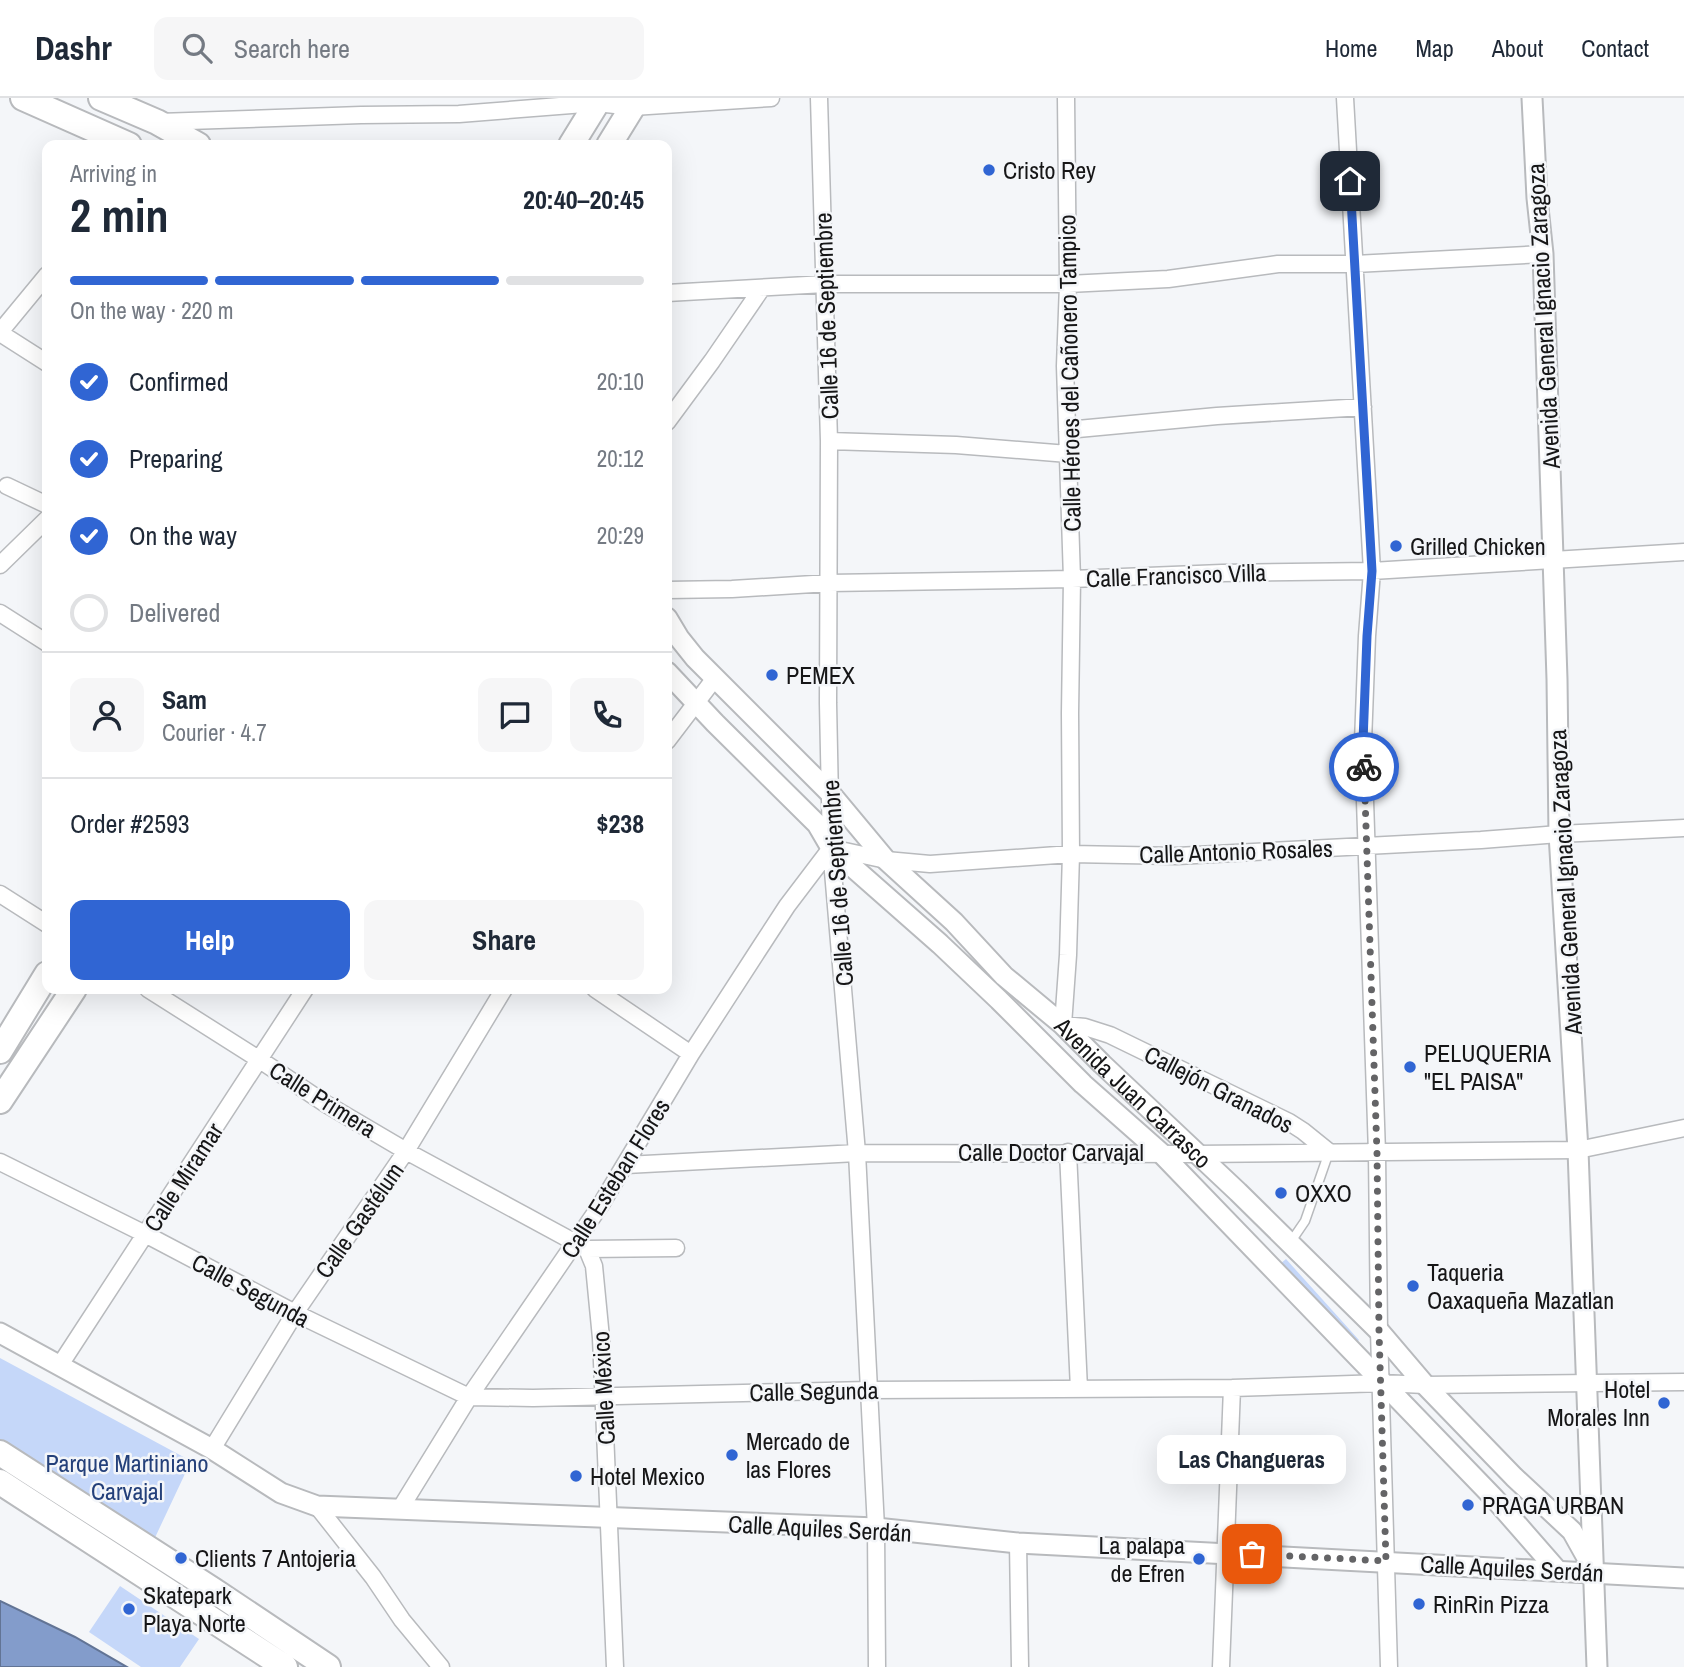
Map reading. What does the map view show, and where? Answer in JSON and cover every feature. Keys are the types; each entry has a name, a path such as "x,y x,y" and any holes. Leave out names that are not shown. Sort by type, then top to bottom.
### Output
{"main road":[{"path":"23,98 118,140"},
{"path":"101,98 125,103 189,140"},
{"path":"574,140 599,101"},
{"path":"612,140 636,102"},
{"path":"0,1051 42,982"},
{"path":"0,1101 71,994"},
{"path":"0,1452 328,1667"},
{"path":"0,1482 285,1667"}],"street":[{"path":"157,122 459,114 599,101 771,98"},
{"name":"Calle 16 de Septiembre","path":"819,98 829,441 828,703 831,848 857,1153 876,1528 877,1667"},
{"name":"Calle Héroes del Cañonero Tampico","path":"1063,1025 1071,853 1072,579 1065,366 1068,284 1066,98"},
{"path":"1345,98 1372,571 1363,742 1377,1153 1379,1331 1389,1667"},
{"name":"Avenida General Ignacio Zaragoza","path":"1532,98 1543,254 1559,834 1578,1150 1597,1667"},
{"path":"672,293 825,284 1068,284 1168,279 1278,264 1355,264 1543,254"},
{"path":"42,281 0,332 42,360"},
{"path":"672,415 762,288"},
{"path":"1067,430 1217,416 1363,407"},
{"path":"829,441 956,445 1068,454"},
{"path":"7,486 42,503"},
{"path":"0,565 42,524"},
{"name":"Calle Francisco Villa","path":"672,590 829,583 1372,571 1684,552"},
{"path":"0,613 42,640"},
{"name":"Avenida Juan Carrasco","path":"672,626 695,658 831,794 886,860 954,922 1004,976 1063,1025 1379,1331 1425,1385 1514,1477 1572,1531 1595,1572"},
{"name":"Avenida Juan Carrasco","path":"672,677 817,824 831,848 940,944 1083,1084 1160,1152 1494,1498 1557,1570"},
{"path":"672,734 715,678"},
{"name":"Calle Antonio Rosales","path":"831,848 886,860 930,864 1071,853 1177,856 1684,828"},
{"name":"Calle Esteban Flores","path":"400,1509 469,1397 581,1246 691,1054 787,906 831,848"},
{"path":"0,894 42,921"},
{"name":"Calle Primera","path":"156,994 326,1104 406,1151 581,1246"},
{"name":"Calle Miramar","path":"60,1365 303,994"},
{"name":"Calle Gastélum","path":"212,1449 295,1313 406,1151 502,994"},
{"path":"602,994 691,1054"},
{"path":"1045,1045 1063,1025"},
{"name":"Callejón Granados","path":"1063,1025 1085,1027 1122,1041 1289,1122 1329,1153"},
{"name":"Calle Doctor Carvajal","path":"626,1165 857,1153 1196,1154 1578,1150 1684,1128"},
{"path":"1068,1152 1079,1388"},
{"name":"Calle Segunda","path":"0,1162 295,1313 469,1397 533,1398 868,1390 1232,1388 1382,1383 1425,1385 1684,1382"},
{"path":"1268,1264 1290,1243"},
{"path":"581,1246 676,1248"},
{"name":"Calle México","path":"581,1246 594,1266 601,1338 615,1667"},
{"name":"Calle Aquiles Serdán","path":"0,1333 212,1449 281,1493 317,1506 876,1528 1018,1543 1684,1578"},
{"path":"1221,1667 1232,1388"},
{"path":"1494,1498 1514,1477"},
{"path":"317,1506 373,1577 402,1620 441,1667"},
{"path":"1018,1543 1020,1667"}],"lane":[{"path":"1290,1243 1305,1221 1329,1153"}],"green space":[{"path":"1286,1259 1359,1340 1353,1346 1280,1264"},
{"name":"Parque Martiniano Carvajal","path":"0,1358 191,1461 152,1544 0,1449"},
{"name":"Skatepark Playa Norte","path":"120,1586 199,1639 180,1667 141,1667 89,1632"}],"shaded area":[{"path":"0,1601 75,1637 127,1667 0,1667"}],"way so far":[{"path":"1252,1554 1386,1561 1377,1153 1364,767"}],"place":[{"name":"Cristo Rey","path":"989,170"},
{"name":"Grilled Chicken","path":"1396,546"},
{"name":"PEMEX","path":"772,675"},
{"name":"PELUQUERIA \"EL PAISA\"","path":"1410,1067"},
{"name":"OXXO","path":"1281,1193"},
{"name":"Taqueria Oaxaqueña Mazatlan","path":"1413,1286"},
{"name":"Hotel Morales Inn","path":"1664,1403"},
{"name":"Mercado de las Flores","path":"732,1455"},
{"name":"Hotel Mexico","path":"576,1476"},
{"name":"PRAGA URBAN","path":"1468,1505"},
{"name":"Las Changueras","path":"1252,1554"},
{"name":"Clients 7 Antojeria","path":"181,1558"},
{"name":"La palapa de Efren","path":"1199,1559"},
{"name":"RinRin Pizza","path":"1419,1604"},
{"name":"Skatepark Playa Norte","path":"129,1609"}],"route":[{"path":"1350,181 1372,571 1367,636 1364,767"}]}
